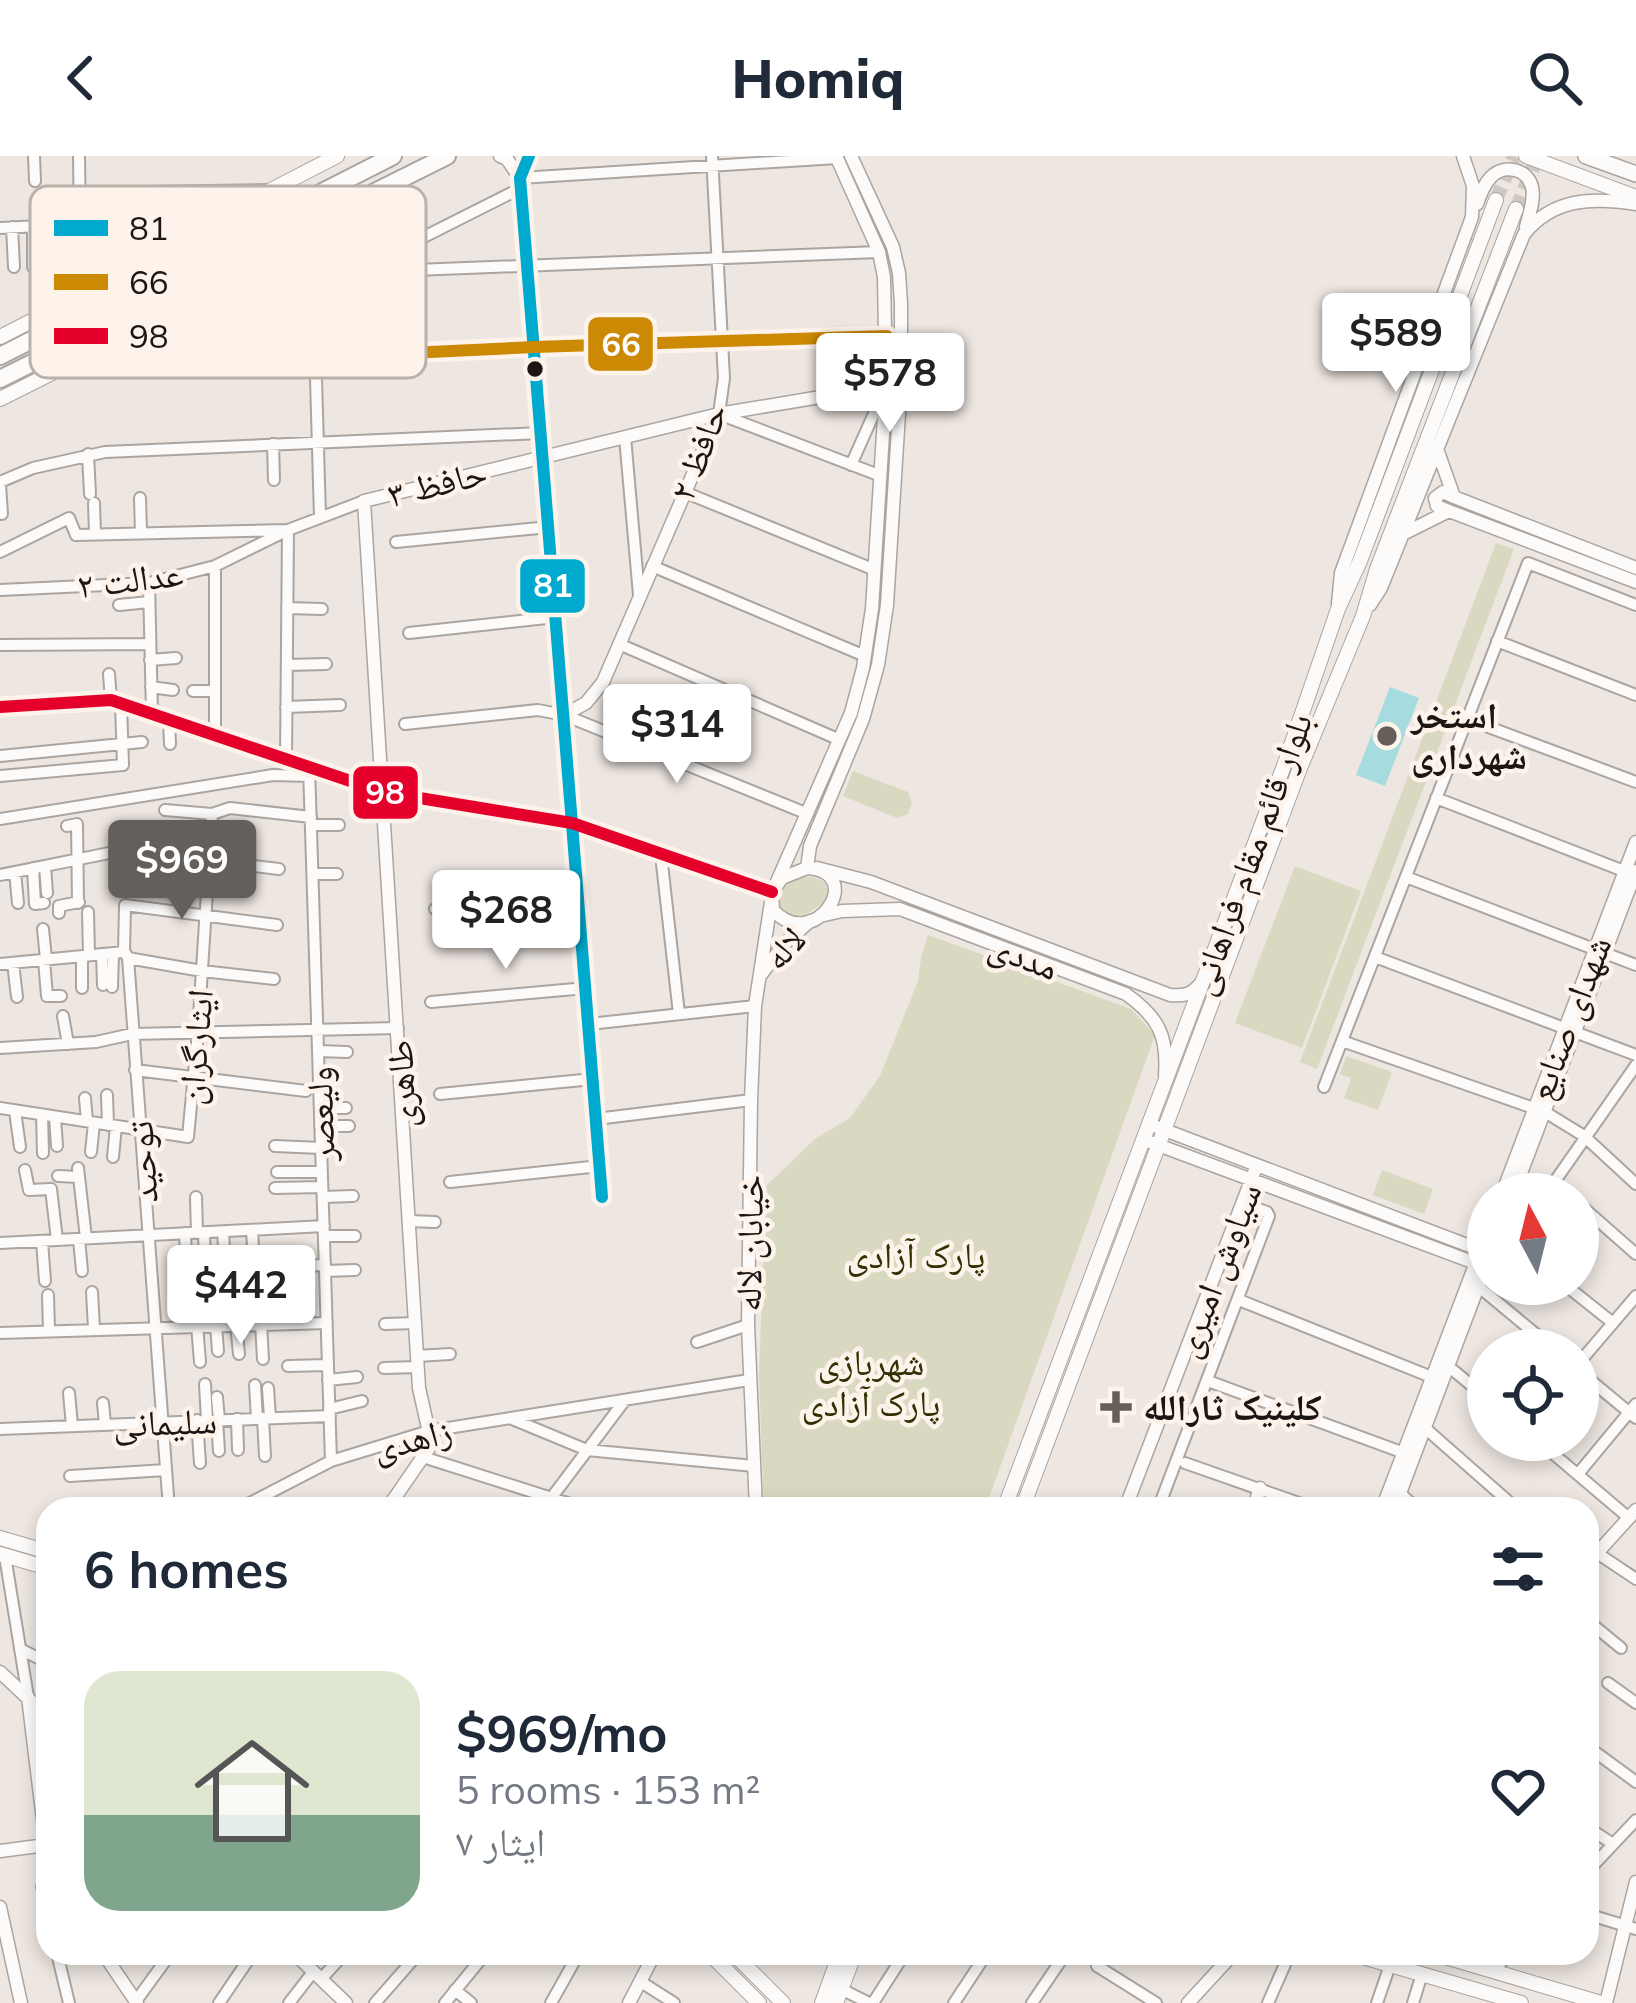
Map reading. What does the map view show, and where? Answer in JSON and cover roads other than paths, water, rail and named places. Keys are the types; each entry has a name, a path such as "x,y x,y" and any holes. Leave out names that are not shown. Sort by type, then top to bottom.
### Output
{"highway":[{"path":"333,186 393,156"},
{"path":"389,186 447,156"},
{"path":"0,356 30,341"},
{"path":"0,380 30,365"}],"main road":[{"path":"277,186 309,163 337,156"},
{"path":"1526,156 1636,200"},
{"path":"1586,156 1636,174"},
{"name":"بلوار قائم مقام فراهانی","path":"1156,1127 1165,1083 1338,609 1496,200"},
{"name":"بلوار قائم مقام فراهانی","path":"1009,1497 1363,616 1516,209"},
{"path":"0,337 30,322"},
{"path":"0,399 42,378"},
{"name":"بلوار قائم مقام فراهانی","path":"1026,1497 1150,1143"},
{"path":"0,1538 36,1548"},
{"path":"3,1555 36,1565"},
{"path":"721,1965 759,2003"},
{"path":"745,1965 784,2003"},
{"path":"822,2003 836,1965"},
{"path":"839,1996 851,1965"},
{"path":"1390,1965 1470,1996 1521,2003"},
{"path":"1473,1965 1604,2003"},
{"path":"1470,1996 1493,1971"}],"street":[{"path":"34,156 35,182"},
{"path":"79,156 80,186"},
{"path":"500,156 521,182 602,1196"},
{"path":"426,236 517,190 529,156"},
{"path":"1463,156 1473,186 1472,218"},
{"path":"521,182 712,160 842,157 893,247 899,273 901,381 887,605 878,665 863,718 810,846 812,868"},
{"name":"لاله","path":"759,977 773,893 851,713 865,656 875,570 886,386 884,278 879,252 842,157"},
{"name":"حافظ ۲","path":"564,715 586,703 603,682 719,413 723,341 712,160"},
{"path":"1338,609 1341,573 1482,191 1493,175 1517,170 1533,190 1524,234 1381,588 1363,616"},
{"path":"1524,234 1543,215 1563,205 1636,200"},
{"path":"6,227 14,267"},
{"path":"426,271 879,252"},
{"path":"426,352 887,337"},
{"path":"315,378 320,518"},
{"path":"851,464 886,386"},
{"name":"حافظ ۳","path":"364,501 719,413 886,386"},
{"path":"719,413 880,476"},
{"path":"2,514 0,484 34,468 88,454 541,433"},
{"path":"625,436 639,596"},
{"path":"273,445 274,480"},
{"path":"1436,446 1451,504"},
{"path":"88,454 95,534"},
{"path":"684,493 875,570"},
{"path":"140,498 141,533"},
{"name":"عدالت ۲","path":"0,590 149,583 215,566 288,530 364,501"},
{"name":"طاهری","path":"364,501 417,1362 430,1442 395,1497"},
{"path":"1400,536 1451,504"},
{"path":"1451,504 1636,568"},
{"path":"1451,504 1636,582"},
{"path":"0,552 69,518 76,535 288,530 286,759"},
{"path":"396,542 548,527"},
{"path":"1324,1087 1528,563 1636,604"},
{"path":"215,566 215,736"},
{"path":"652,566 865,656"},
{"path":"149,583 152,714"},
{"path":"119,604 149,602"},
{"path":"287,608 322,609"},
{"path":"409,633 556,617"},
{"path":"150,628 166,629"},
{"path":"1497,641 1636,695"},
{"path":"0,645 150,644"},
{"path":"620,644 840,740"},
{"path":"151,660 176,658"},
{"path":"286,664 326,664"},
{"path":"0,776 123,764 109,674"},
{"path":"151,687 172,690"},
{"path":"193,691 215,691"},
{"path":"0,707 116,702 286,759 309,772 383,792 572,823 773,893"},
{"path":"286,707 340,705"},
{"path":"405,724 538,710 564,715 808,814"},
{"path":"1467,719 1636,782"},
{"path":"169,720 170,744"},
{"path":"0,756 142,742"},
{"path":"0,819 309,772"},
{"name":"ولیعصر","path":"309,772 331,1461"},
{"path":"1436,798 1633,873"},
{"path":"164,810 212,814 230,808 339,825"},
{"name":"ایثارگران","path":"140,1130 188,1138 212,814"},
{"path":"67,826 77,824 76,860 84,906 106,955 107,986"},
{"name":"شهدای صنایع","path":"1512,1173 1633,873 1636,842"},
{"path":"122,889 124,850"},
{"path":"0,875 124,850 279,869"},
{"path":"661,855 679,1014"},
{"path":"39,867 35,904 46,898"},
{"path":"812,868 829,875 836,893 833,903 815,919 800,923 778,916 773,893 790,873 812,868"},
{"name":"مددی","path":"812,868 872,882 1170,995 1193,992 1204,978"},
{"path":"15,872 17,903"},
{"path":"313,874 337,874"},
{"path":"1406,877 1636,965"},
{"path":"435,909 578,897"},
{"path":"82,988 106,955 125,905 278,925"},
{"path":"59,913 59,906 84,906"},
{"name":"مددی","path":"815,919 842,911 900,909 1126,994 1145,1009"},
{"name":"لاله","path":"759,977 785,943 815,919"},
{"path":"43,929 47,996 61,995"},
{"path":"17,997 6,963 106,955 274,979"},
{"name":"توحید","path":"106,955 132,1034 168,1497"},
{"path":"1375,957 1636,1054"},
{"name":"خیابان لاله","path":"755,1497 748,1325 751,1100 759,977"},
{"path":"1146,986 1150,1001 1145,1009 1161,1030 1167,1051 1165,1083"},
{"path":"430,1002 586,988"},
{"path":"589,1024 755,1006"},
{"path":"63,1016 68,1044"},
{"path":"0,1048 95,1042 132,1034 398,1028"},
{"path":"1342,1041 1540,1110 1584,1136 1636,1184"},
{"path":"318,1051 347,1052"},
{"path":"1560,1173 1636,1065"},
{"path":"135,1070 306,1090"},
{"path":"440,1094 593,1079"},
{"path":"1625,1081 1636,1090"},
{"path":"107,1096 113,1157"},
{"path":"85,1099 92,1152"},
{"path":"596,1119 751,1100"},
{"path":"0,1108 140,1130"},
{"path":"320,1108 346,1108"},
{"name":"شهدای صنایع","path":"1520,1173 1540,1110"},
{"path":"15,1111 20,1147"},
{"path":"48,1116 57,1147"},
{"path":"43,1154 48,1116"},
{"path":"320,1126 349,1126"},
{"path":"1156,1127 1467,1252"},
{"path":"1150,1143 1467,1253"},
{"path":"275,1146 321,1148"},
{"name":"سیاوش امیری","path":"1129,1497 1257,1165"},
{"path":"450,1182 600,1166"},
{"path":"25,1170 29,1190 51,1189 57,1240"},
{"path":"58,1176 79,1172 82,1270"},
{"path":"277,1172 322,1172"},
{"path":"275,1188 353,1196"},
{"path":"196,1197 195,1233 205,1266"},
{"path":"1163,1497 1269,1216 1242,1203"},
{"path":"409,1221 435,1222"},
{"path":"1599,1222 1636,1254"},
{"path":"252,1230 254,1264"},
{"path":"0,1243 252,1230 355,1236"},
{"path":"223,1232 225,1264"},
{"path":"186,1254 195,1233"},
{"path":"42,1241 49,1331"},
{"path":"279,1267 355,1270"},
{"path":"92,1292 94,1329"},
{"path":"262,1294 263,1359"},
{"path":"1599,1342 1636,1296"},
{"path":"1239,1300 1438,1379"},
{"path":"221,1302 238,1354"},
{"path":"1398,1497 1409,1455 1467,1303"},
{"path":"1388,1497 1425,1428 1438,1379 1448,1366 1471,1305"},
{"path":"1501,1305 1530,1329"},
{"path":"1590,1305 1613,1323"},
{"path":"0,1333 326,1323"},
{"path":"386,1324 415,1323"},
{"path":"197,1325 200,1362"},
{"path":"218,1351 225,1325"},
{"path":"697,1342 748,1325"},
{"path":"384,1368 451,1354"},
{"path":"288,1366 328,1364"},
{"path":"1448,1366 1467,1382"},
{"path":"328,1380 357,1377"},
{"name":"زاهدی","path":"261,1497 331,1461 429,1431 749,1380"},
{"path":"1208,1381 1409,1455"},
{"path":"205,1384 219,1451"},
{"path":"1578,1474 1634,1412 1599,1385"},
{"path":"261,1386 265,1456"},
{"path":"69,1393 72,1426"},
{"path":"200,1463 217,1396"},
{"path":"552,1497 626,1400"},
{"name":"سلیمانی","path":"0,1430 329,1413 362,1401"},
{"path":"104,1403 105,1424"},
{"path":"508,1418 587,1450 754,1466"},
{"path":"237,1419 238,1450"},
{"path":"1425,1428 1503,1497"},
{"path":"423,1457 529,1497"},
{"path":"1562,1461 1632,1514 1599,1550"},
{"path":"1186,1463 1284,1497"},
{"path":"70,1476 166,1470"},
{"path":"1257,1497 1260,1488"},
{"path":"1400,1493 1404,1497"},
{"path":"3,1555 36,1763"},
{"path":"1599,1561 1636,1579"},
{"path":"1599,1630 1621,1648"},
{"path":"20,1649 36,1657"},
{"path":"0,1672 36,1705"},
{"path":"1609,1683 1636,1703"},
{"path":"1599,1755 1636,1782"},
{"path":"1599,1859 1636,1820"},
{"path":"1599,1835 1613,1844"},
{"path":"0,1851 36,1846"},
{"path":"1604,2003 1630,1928 1636,1882"},
{"path":"0,1906 21,2003"},
{"path":"1599,1919 1630,1928"},
{"path":"60,1965 69,2003"},
{"path":"111,1965 137,2002 163,1965"},
{"path":"219,2003 246,1965"},
{"path":"306,1965 346,2003"},
{"path":"290,2003 330,1965"},
{"path":"375,2003 408,1965"},
{"path":"445,2003 476,1965"},
{"path":"551,2003 572,1965"},
{"path":"629,2003 649,1965"},
{"path":"839,1996 871,2003 897,1965"},
{"path":"953,2003 979,1965"},
{"path":"1032,2003 1058,1965"},
{"path":"1100,1965 1156,2003"},
{"path":"1188,2003 1223,1965"},
{"path":"1268,2003 1285,1965"},
{"path":"1377,2003 1390,1965"},
{"path":"1493,1971 1499,1965"},
{"path":"1413,2003 1422,1974"},
{"path":"641,1982 674,2003"},
{"path":"0,1985 17,1985"},
{"path":"455,1990 471,2003"}],"water":[{"name":"استخر شهرداری","path":"1390,687 1419,698 1385,786 1356,775"}],"tunnel":[{"path":"1496,200 1514,156"},
{"path":"1516,209 1538,156"}],"place":[{"name":"استخر شهرداری","path":"1387,736"},
{"name":"کلینیک ثارالله","path":"1116,1407"}],"park label":[{"name":"پارک آزادی","path":"916,1255"},
{"name":"شهربازی پارک آزادی","path":"871,1382"}]}
